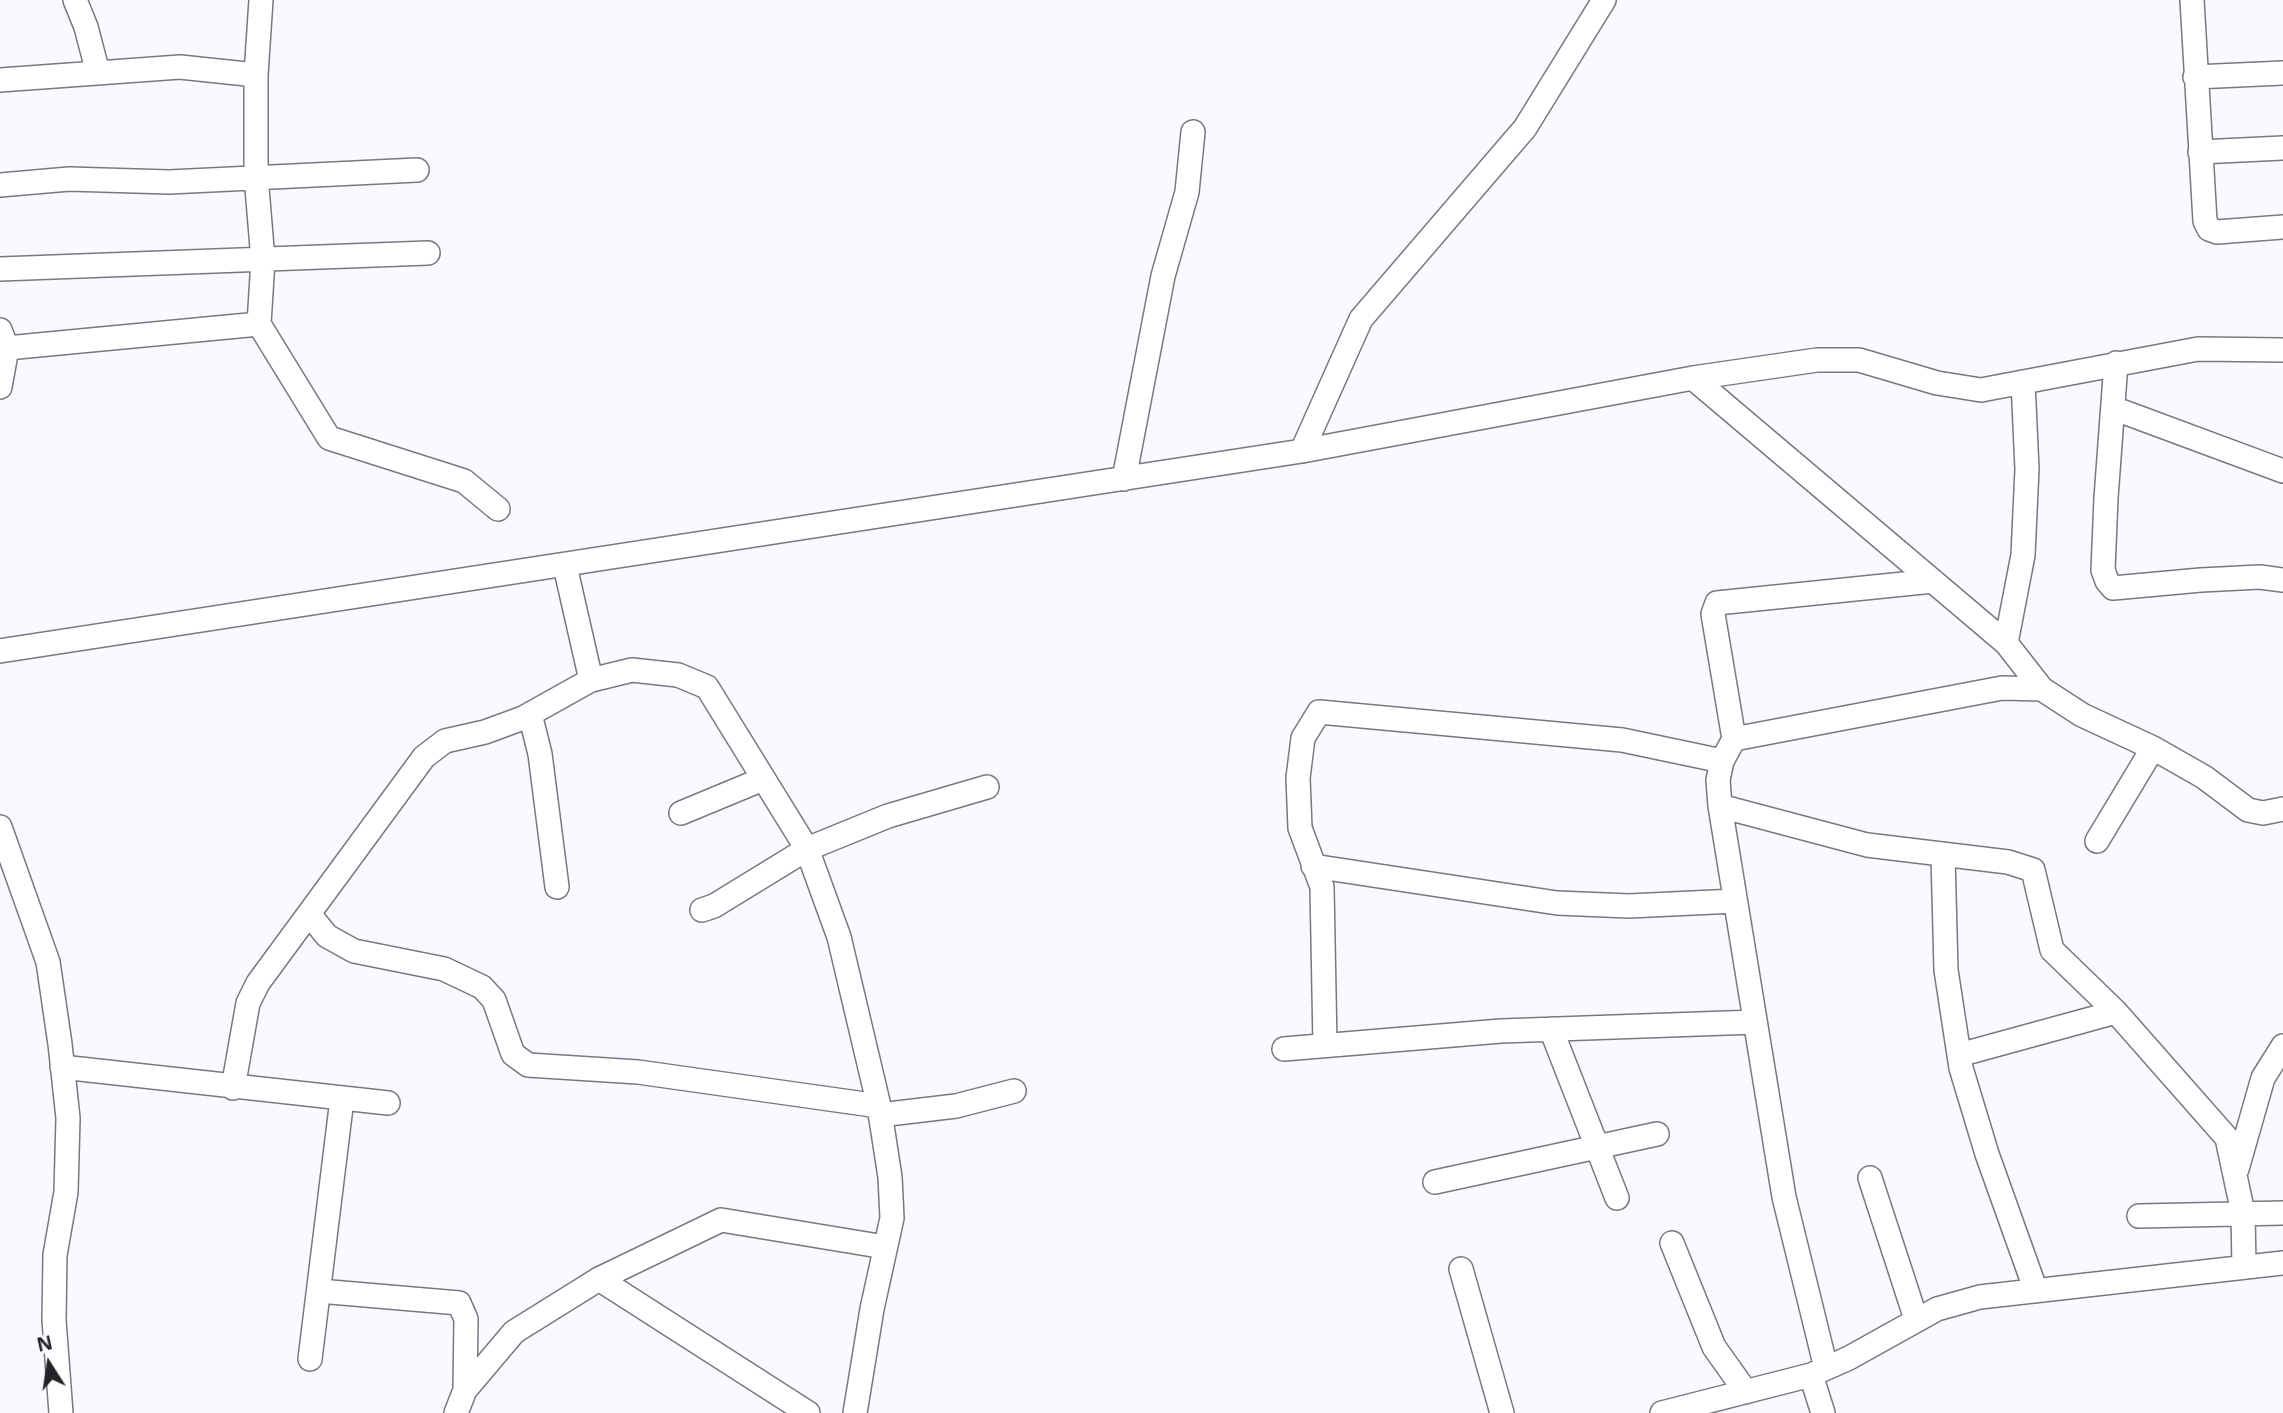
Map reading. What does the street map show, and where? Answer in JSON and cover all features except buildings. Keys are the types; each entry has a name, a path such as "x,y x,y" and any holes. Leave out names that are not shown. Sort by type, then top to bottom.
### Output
{"street":[{"path":"75,0 86,27 98,73"},
{"path":"261,0 256,75 256,176 263,260 259,324 329,438 464,481 498,509"},
{"path":"1302,451 1361,319 1525,128 1604,0"},
{"path":"2192,0 2205,221 2209,229 2217,232 2283,227"},
{"path":"0,80 180,67 256,75"},
{"path":"2195,77 2283,73"},
{"path":"1124,479 1163,276 1187,192 1193,132"},
{"path":"2200,152 2283,148"},
{"path":"0,185 69,179 169,182 417,170"},
{"path":"0,269 428,253"},
{"path":"0,387 4,339 259,324"},
{"path":"0,651 1302,451 1693,378 1817,360 1845,360 1886,367 1962,389 1981,390 2197,349 2283,350"},
{"path":"2116,363 2103,570 2107,581 2113,588 2260,577 2283,580"},
{"path":"1693,378 2006,643 2042,689 2082,715 2153,748 2204,777 2248,810 2263,813 2283,809"},
{"path":"2006,643 2023,555 2027,469 2023,382"},
{"path":"2113,408 2283,471"},
{"path":"565,566 591,680"},
{"path":"1824,1413 1784,1198 1720,806 1718,780 1722,761 1734,739 1713,614 1717,603 1933,582"},
{"path":"233,1088 248,1003 258,983 424,757 445,741 485,732 530,714 591,680 632,670 678,675 707,687 807,849 839,937 880,1110 891,1204 855,1413"},
{"path":"1734,739 2002,688 2042,689"},
{"path":"1325,1045 1322,887 1300,828 1298,778 1303,738 1318,712 1622,740 1722,761"},
{"path":"530,714 540,754 557,887"},
{"path":"2097,841 2153,748"},
{"path":"681,813 763,779"},
{"path":"702,910 714,906 807,849 888,816 987,787"},
{"path":"1720,806 1867,845 2008,862 2033,870 2052,950 2116,1012 2227,1138 2243,1213 2244,1267"},
{"path":"0,827 48,962 68,1118 66,1192 55,1255 54,1320 61,1413"},
{"path":"1943,856 1946,970 1959,1055 1987,1154 2036,1291"},
{"path":"1313,866 1557,903 1629,906 1735,901"},
{"path":"309,914 327,936 354,951 444,969 482,986 494,1000 505,1038 513,1054 528,1065 638,1072 880,1110 956,1106 1014,1091"},
{"path":"1959,1055 2116,1012"},
{"path":"1284,1049 1551,1028 1755,1022"},
{"path":"1551,1028 1617,1198"},
{"path":"2236,1172 2263,1078 2283,1046"},
{"path":"62,1067 233,1088 388,1103"},
{"path":"310,1359 342,1099"},
{"path":"1435,1182 1657,1134"},
{"path":"1870,1178 1916,1319"},
{"path":"2139,1216 2283,1213"},
{"path":"456,1413 465,1391 514,1332 598,1279 721,1220 885,1247"},
{"path":"1672,1243 1714,1347 1746,1392"},
{"path":"1662,1413 1818,1372 1937,1308 1980,1297 2283,1263"},
{"path":"1461,1269 1502,1413"},
{"path":"598,1279 808,1413"},
{"path":"318,1292 459,1303 466,1319 465,1391"}]}
